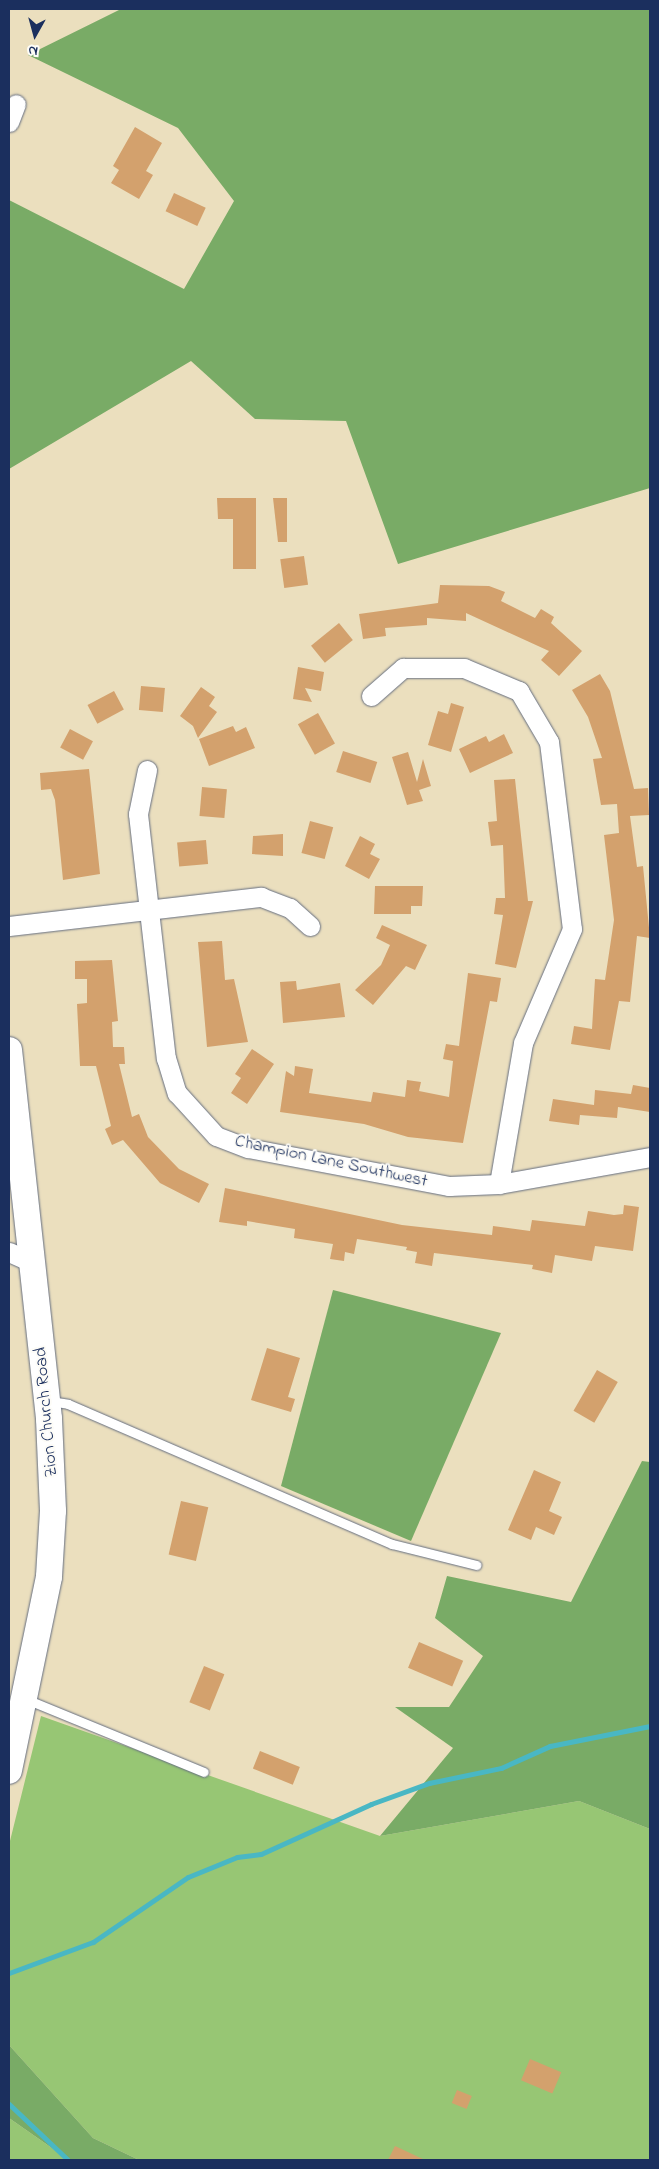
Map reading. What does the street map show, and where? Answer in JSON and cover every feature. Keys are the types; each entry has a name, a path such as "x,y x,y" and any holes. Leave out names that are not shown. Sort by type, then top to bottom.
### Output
{"street":[{"path":"9,122 16,104"},
{"path":"371,696 403,668 464,668 519,691 549,742 572,929 523,1044 499,1184"},
{"name":"Champion Lane Southwest","path":"147,770 138,814 166,1058 177,1093 216,1136 248,1148 449,1186 499,1184 650,1157"},
{"path":"9,926 261,897 290,908 310,926"},
{"name":"Zion Church Road","path":"9,1050 34,1263 48,1401 53,1474 48,1577 26,1699 9,1771"},
{"path":"9,1252 34,1263"}],"lane":[{"path":"48,1401 68,1404 392,1544 476,1565"},
{"path":"26,1699 204,1772"}],"green space":[{"path":"121,9 650,9 650,488 398,564 346,421 255,419 191,361 9,469 9,200 184,289 234,201 178,128 28,55"},
{"path":"333,1290 501,1333 411,1541 281,1486"},
{"path":"642,1461 650,1462 650,1829 579,1801 380,1836 453,1748 395,1707 449,1707 483,1656 435,1618 447,1576 571,1602"},
{"path":"41,1716 380,1836 579,1801 650,1829 650,2160 139,2160 93,2138 9,2045 9,1845"},
{"path":"9,2045 93,2138 139,2160 69,2160 9,2118"},
{"path":"9,2118 69,2160 9,2160"}],"building":[{"path":"135,127 162,143 146,171 153,175 139,199 111,183 119,170 113,166"},
{"path":"174,193 206,208 197,226 166,211"},
{"path":"217,498 256,498 256,569 233,569 233,519 218,519"},
{"path":"273,498 287,498 287,542 278,542"},
{"path":"304,556 308,585 284,588 280,559"},
{"path":"440,585 489,586 505,592 501,601 535,618 541,609 554,617 551,623 582,651 559,676 541,660 549,651 466,613 466,621 427,618 427,625 385,628 386,636 363,639 359,614 438,603"},
{"path":"339,623 353,640 325,663 311,646"},
{"path":"298,667 324,672 321,691 305,688 312,702 293,699"},
{"path":"600,674 610,691 634,789 648,788 649,815 630,816 637,867 643,866 650,938 637,936 630,1002 619,1001 610,1050 571,1044 574,1026 592,1029 595,979 605,980 614,920 604,835 619,833 617,804 601,805 593,759 602,758 588,717 572,690"},
{"path":"141,686 165,688 163,712 139,710"},
{"path":"201,687 215,697 209,706 217,712 198,738 193,726 180,716"},
{"path":"114,691 124,710 97,724 88,705"},
{"path":"451,703 464,707 451,752 428,745 438,711 448,714"},
{"path":"318,713 335,744 315,755 298,724"},
{"path":"233,726 236,732 246,727 255,748 209,766 199,739"},
{"path":"70,729 93,741 83,760 60,748"},
{"path":"504,734 513,753 470,773 459,749 486,736 489,742"},
{"path":"343,751 377,762 370,783 336,772"},
{"path":"408,752 417,782 423,759 431,786 419,790 423,801 407,805 392,757"},
{"path":"89,769 100,874 63,880 55,800 51,789 41,790 40,773"},
{"path":"515,779 528,901 533,901 516,968 495,964 503,915 494,914 496,898 505,898 503,845 491,846 488,822 497,821 494,780"},
{"path":"202,787 227,789 224,818 199,816"},
{"path":"310,821 333,827 325,859 301,853"},
{"path":"283,834 283,856 252,854 253,836"},
{"path":"360,836 375,844 370,854 380,859 369,879 345,866"},
{"path":"206,840 208,864 179,866 177,843"},
{"path":"375,886 423,886 422,906 411,906 411,914 374,914"},
{"path":"382,925 427,945 415,970 406,966 373,1005 355,990 381,965 390,945 376,938"},
{"path":"222,941 225,980 234,979 248,1042 207,1047 198,942"},
{"path":"112,960 118,1021 112,1022 113,1047 124,1047 125,1064 119,1064 132,1117 139,1114 148,1137 179,1169 209,1184 199,1203 160,1183 123,1140 112,1145 105,1129 111,1126 96,1066 80,1066 77,1004 87,1003 87,979 75,979 75,961"},
{"path":"468,973 501,978 497,1002 490,1001 463,1143 408,1137 364,1124 280,1112 286,1071 294,1076 295,1066 313,1069 309,1093 371,1102 373,1092 405,1097 407,1080 421,1082 419,1091 449,1097 453,1061 443,1059 446,1044 459,1046"},
{"path":"296,981 297,990 340,983 345,1017 283,1023 280,982"},
{"path":"252,1049 274,1064 247,1104 231,1093 241,1078 235,1074"},
{"path":"633,1085 650,1088 650,1112 618,1107 617,1118 580,1115 579,1125 549,1121 553,1099 594,1105 595,1090 631,1094"},
{"path":"225,1188 402,1225 492,1235 493,1226 530,1231 532,1220 585,1226 588,1211 614,1215 623,1214 624,1205 639,1207 633,1251 595,1246 592,1261 555,1255 552,1273 532,1269 533,1265 434,1253 432,1266 415,1263 417,1252 406,1250 407,1247 357,1239 354,1254 345,1252 344,1261 330,1259 333,1244 294,1238 295,1229 247,1221 247,1226 219,1222"},
{"path":"267,1348 300,1358 288,1397 295,1399 291,1412 251,1400"},
{"path":"597,1370 618,1382 594,1423 574,1411"},
{"path":"534,1470 561,1482 549,1511 562,1517 554,1535 536,1527 531,1540 508,1530"},
{"path":"181,1501 208,1507 196,1561 169,1555"},
{"path":"419,1642 463,1661 452,1687 408,1668"},
{"path":"204,1666 224,1674 210,1710 189,1702"},
{"path":"260,1751 300,1767 293,1785 253,1769"},
{"path":"530,2059 561,2072 552,2093 521,2080"},
{"path":"457,2090 472,2096 467,2109 452,2103"},
{"path":"395,2146 425,2160 388,2160"}],"waterway":[{"path":"9,1973 93,1942 188,1877 237,1857 261,1854 371,1804 429,1783 501,1768 550,1746 650,1726"},
{"path":"9,2104 68,2160"}]}
